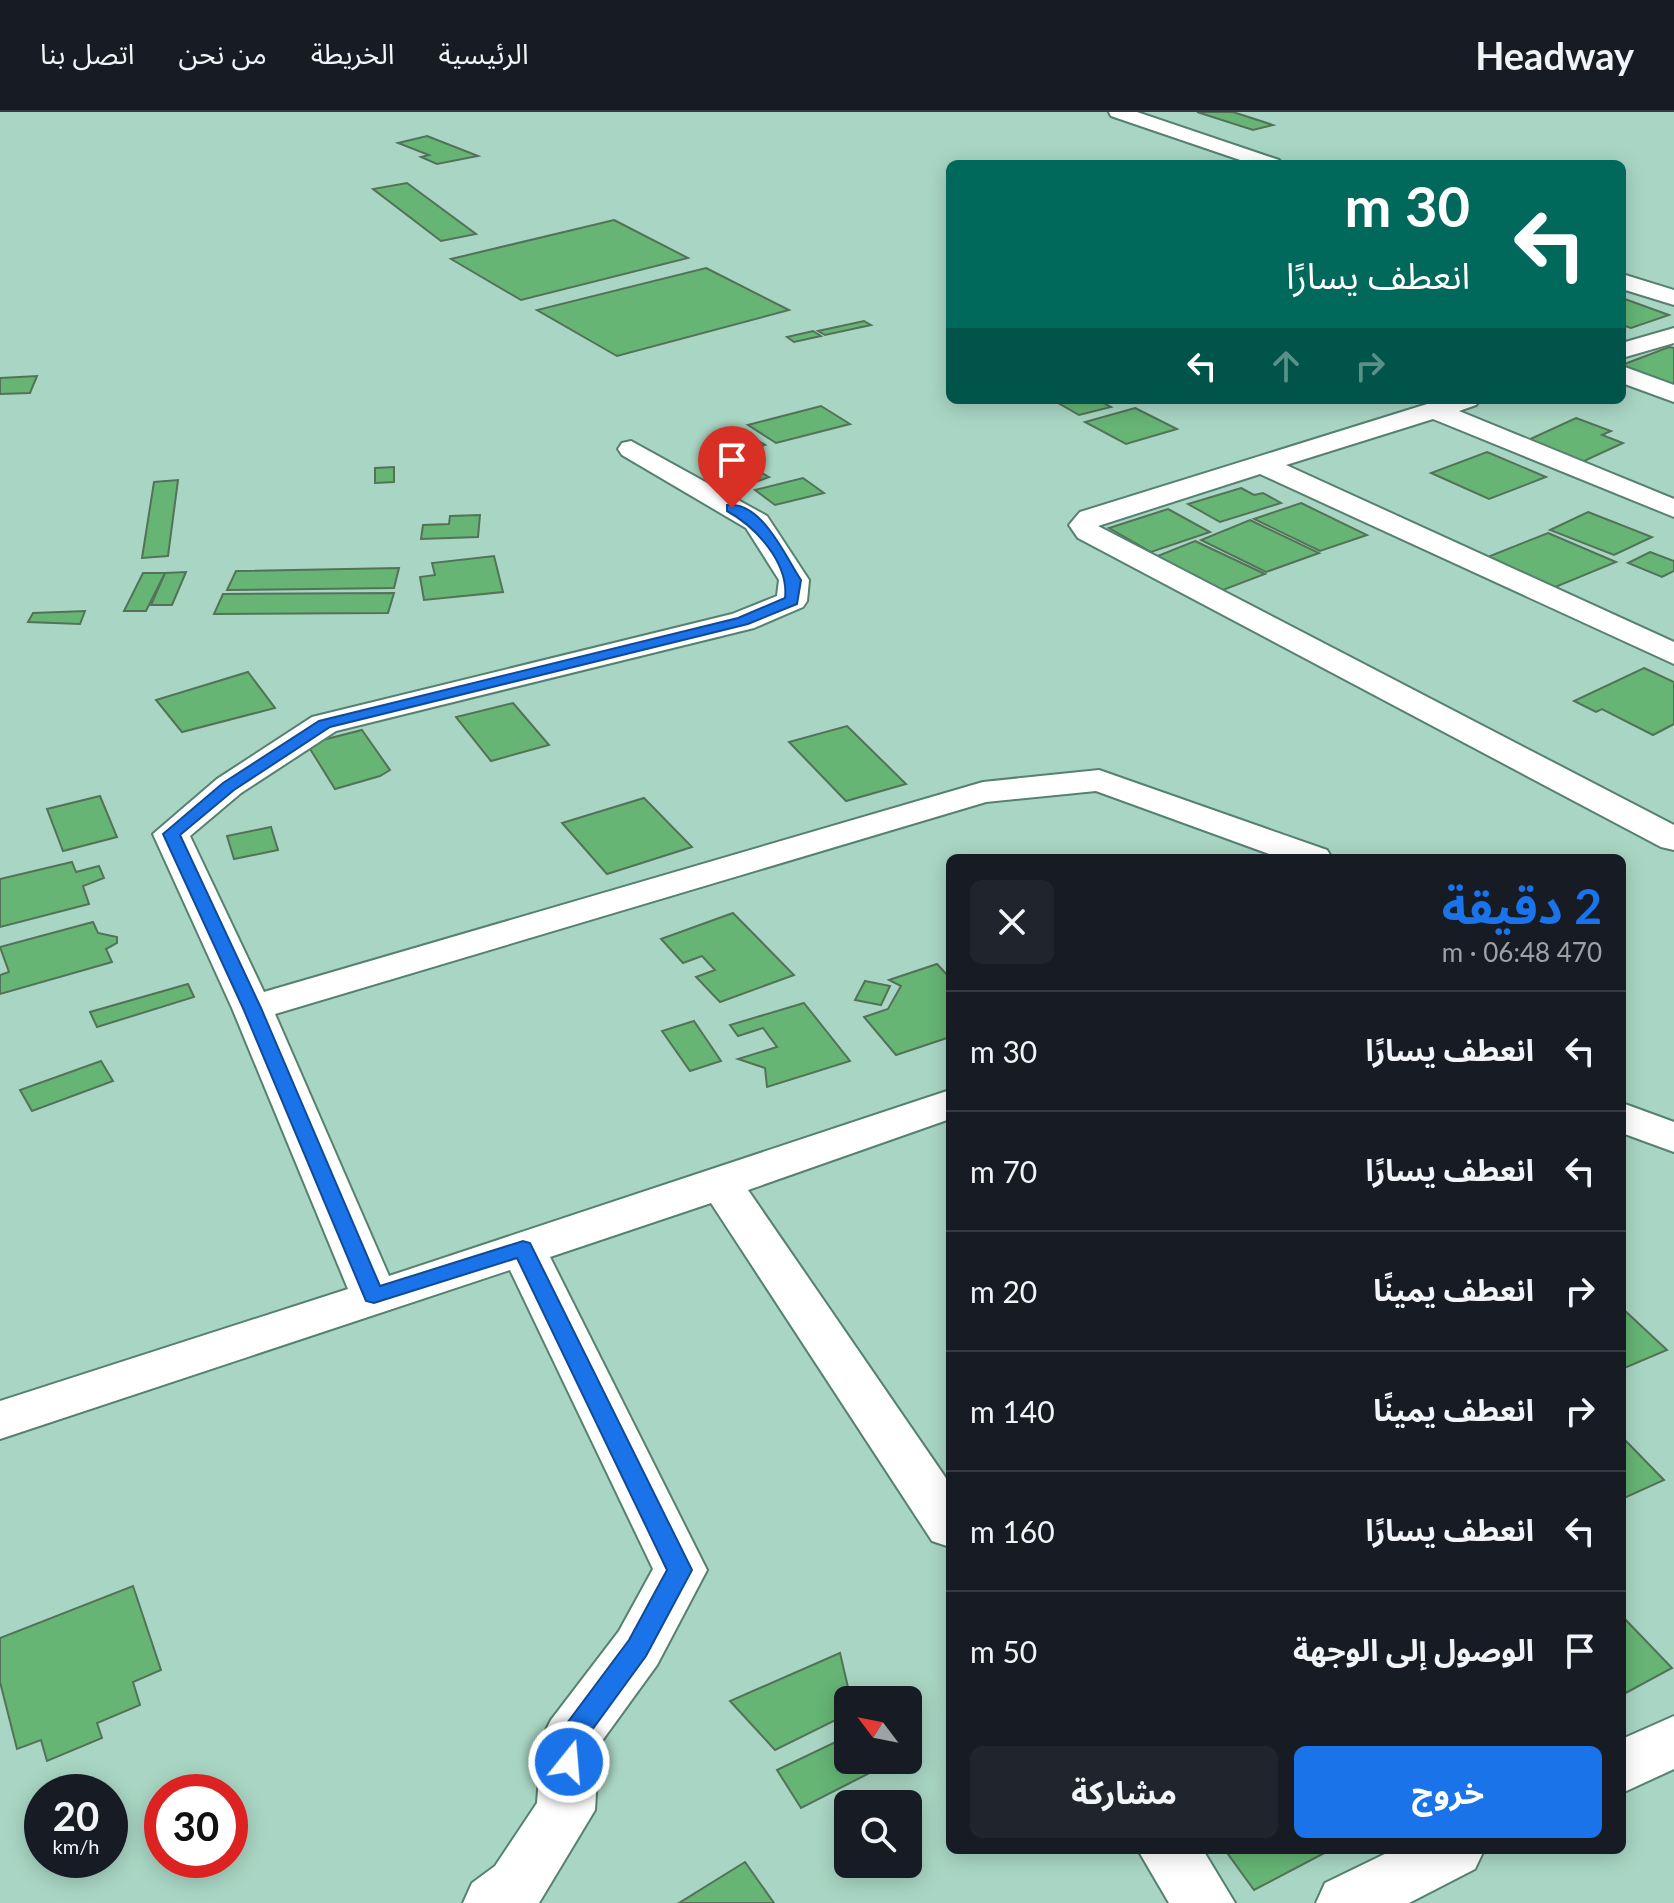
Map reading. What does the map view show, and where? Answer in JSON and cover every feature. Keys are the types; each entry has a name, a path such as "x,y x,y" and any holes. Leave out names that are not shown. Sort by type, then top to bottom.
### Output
{"street":[{"path":"1118,112 1260,160"},
{"path":"1626,282 1674,298"},
{"path":"1626,350 1674,335"},
{"path":"1626,376 1674,394"},
{"path":"1454,404 1090,518 1083,525 1088,532 1674,839"},
{"path":"1434,410 1674,509"},
{"path":"374,1295 252,1008 171,834 229,786 324,724 743,621 792,601 794,580 757,522 631,449"},
{"path":"1261,464 1674,654"},
{"path":"252,1008 983,792 1099,780 1303,854"},
{"path":"0,1420 374,1295 722,1186 946,1105"},
{"path":"1626,1119 1674,1138"},
{"path":"722,1186 946,1520"},
{"path":"494,1903 516,1886 566,1810 571,1738 638,1648 680,1570 523,1249"},
{"path":"1626,1765 1674,1741"},
{"path":"1171,1854 1204,1903"},
{"path":"1347,1903 1446,1854"}],"building":[{"path":"1197,112 1233,112 1273,125 1253,130"},
{"path":"427,136 478,156 437,164 421,157 429,155 398,143"},
{"path":"407,183 476,234 441,241 373,189"},
{"path":"614,220 688,258 521,300 451,259"},
{"path":"706,268 789,310 617,356 537,310"},
{"path":"1626,299 1669,315 1631,328 1626,326"},
{"path":"864,321 871,325 825,335 818,331"},
{"path":"813,331 821,336 794,342 787,337"},
{"path":"1669,347 1674,348 1674,388 1626,370 1626,363"},
{"path":"37,376 30,393 0,394 0,378"},
{"path":"1060,404 1105,404 1111,407 1079,415"},
{"path":"821,406 850,424 776,443 748,425"},
{"path":"1135,408 1177,429 1126,444 1085,422"},
{"path":"1576,418 1611,431 1602,435 1623,443 1582,462 1526,441"},
{"path":"742,430 765,445 722,457 707,446 726,444 719,432"},
{"path":"1487,452 1546,477 1489,499 1431,473"},
{"path":"747,465 769,477 756,482 734,470"},
{"path":"394,467 394,482 375,483 375,468"},
{"path":"803,478 824,493 775,505 755,490"},
{"path":"178,480 168,556 142,558 154,482"},
{"path":"1241,488 1254,495 1263,493 1281,503 1220,522 1188,504"},
{"path":"1301,503 1367,535 1320,551 1254,519"},
{"path":"1168,509 1210,532 1151,552 1109,528"},
{"path":"1588,512 1652,537 1614,555 1550,530"},
{"path":"480,515 478,537 421,539 423,525 449,524 450,516"},
{"path":"1250,520 1319,553 1266,572 1201,540"},
{"path":"1548,533 1616,562 1553,588 1485,558"},
{"path":"1195,541 1265,574 1215,593 1150,559"},
{"path":"1650,552 1674,561 1674,571 1662,577 1628,563"},
{"path":"494,556 503,592 424,600 420,577 435,575 432,563"},
{"path":"399,568 394,588 227,590 236,571"},
{"path":"186,572 172,605 151,605 165,573"},
{"path":"143,573 165,573 146,611 124,611"},
{"path":"394,593 388,613 214,614 223,594"},
{"path":"85,611 80,624 28,622 33,613"},
{"path":"1644,668 1674,682 1674,724 1653,735 1602,709 1596,712 1574,701"},
{"path":"248,672 275,708 182,732 156,700"},
{"path":"513,703 549,745 491,761 456,717"},
{"path":"847,726 906,784 846,801 789,742"},
{"path":"362,730 390,770 380,776 335,789 307,744"},
{"path":"100,796 117,837 63,851 47,809"},
{"path":"644,798 692,847 607,874 562,823"},
{"path":"271,827 278,850 234,859 227,836"},
{"path":"72,862 76,872 99,866 104,878 83,886 89,904 0,927 0,879"},
{"path":"733,913 794,975 720,1002 696,977 715,970 702,956 683,963 661,939"},
{"path":"93,922 98,933 117,937 117,943 106,949 112,962 0,994 0,975 9,972 0,947"},
{"path":"937,964 946,974 946,1038 896,1055 864,1017 888,1009 901,986 889,980"},
{"path":"865,981 890,986 881,1005 855,1000"},
{"path":"188,984 194,997 97,1027 90,1012"},
{"path":"804,1003 850,1061 767,1087 765,1068 738,1059 777,1047 763,1028 738,1036 730,1025"},
{"path":"694,1021 721,1061 690,1071 662,1031"},
{"path":"101,1061 113,1081 32,1111 20,1090"},
{"path":"1626,1312 1667,1350 1626,1367"},
{"path":"1626,1441 1664,1480 1626,1497"},
{"path":"133,1586 161,1670 133,1682 140,1705 97,1723 102,1738 47,1761 41,1740 17,1749 0,1682 0,1638"},
{"path":"1626,1620 1672,1668 1626,1693"},
{"path":"840,1653 848,1686 834,1686 834,1721 775,1750 730,1701"},
{"path":"834,1743 834,1774 868,1774 801,1808 777,1770"},
{"path":"1228,1854 1322,1854 1254,1890"},
{"path":"745,1862 774,1903 679,1903"}],"route":[{"path":"569,1762 571,1738 638,1648 680,1570 523,1249 374,1295 252,1008 171,834 229,786 324,724 484,688 743,621 792,601 794,580 757,522 732,508"}]}
